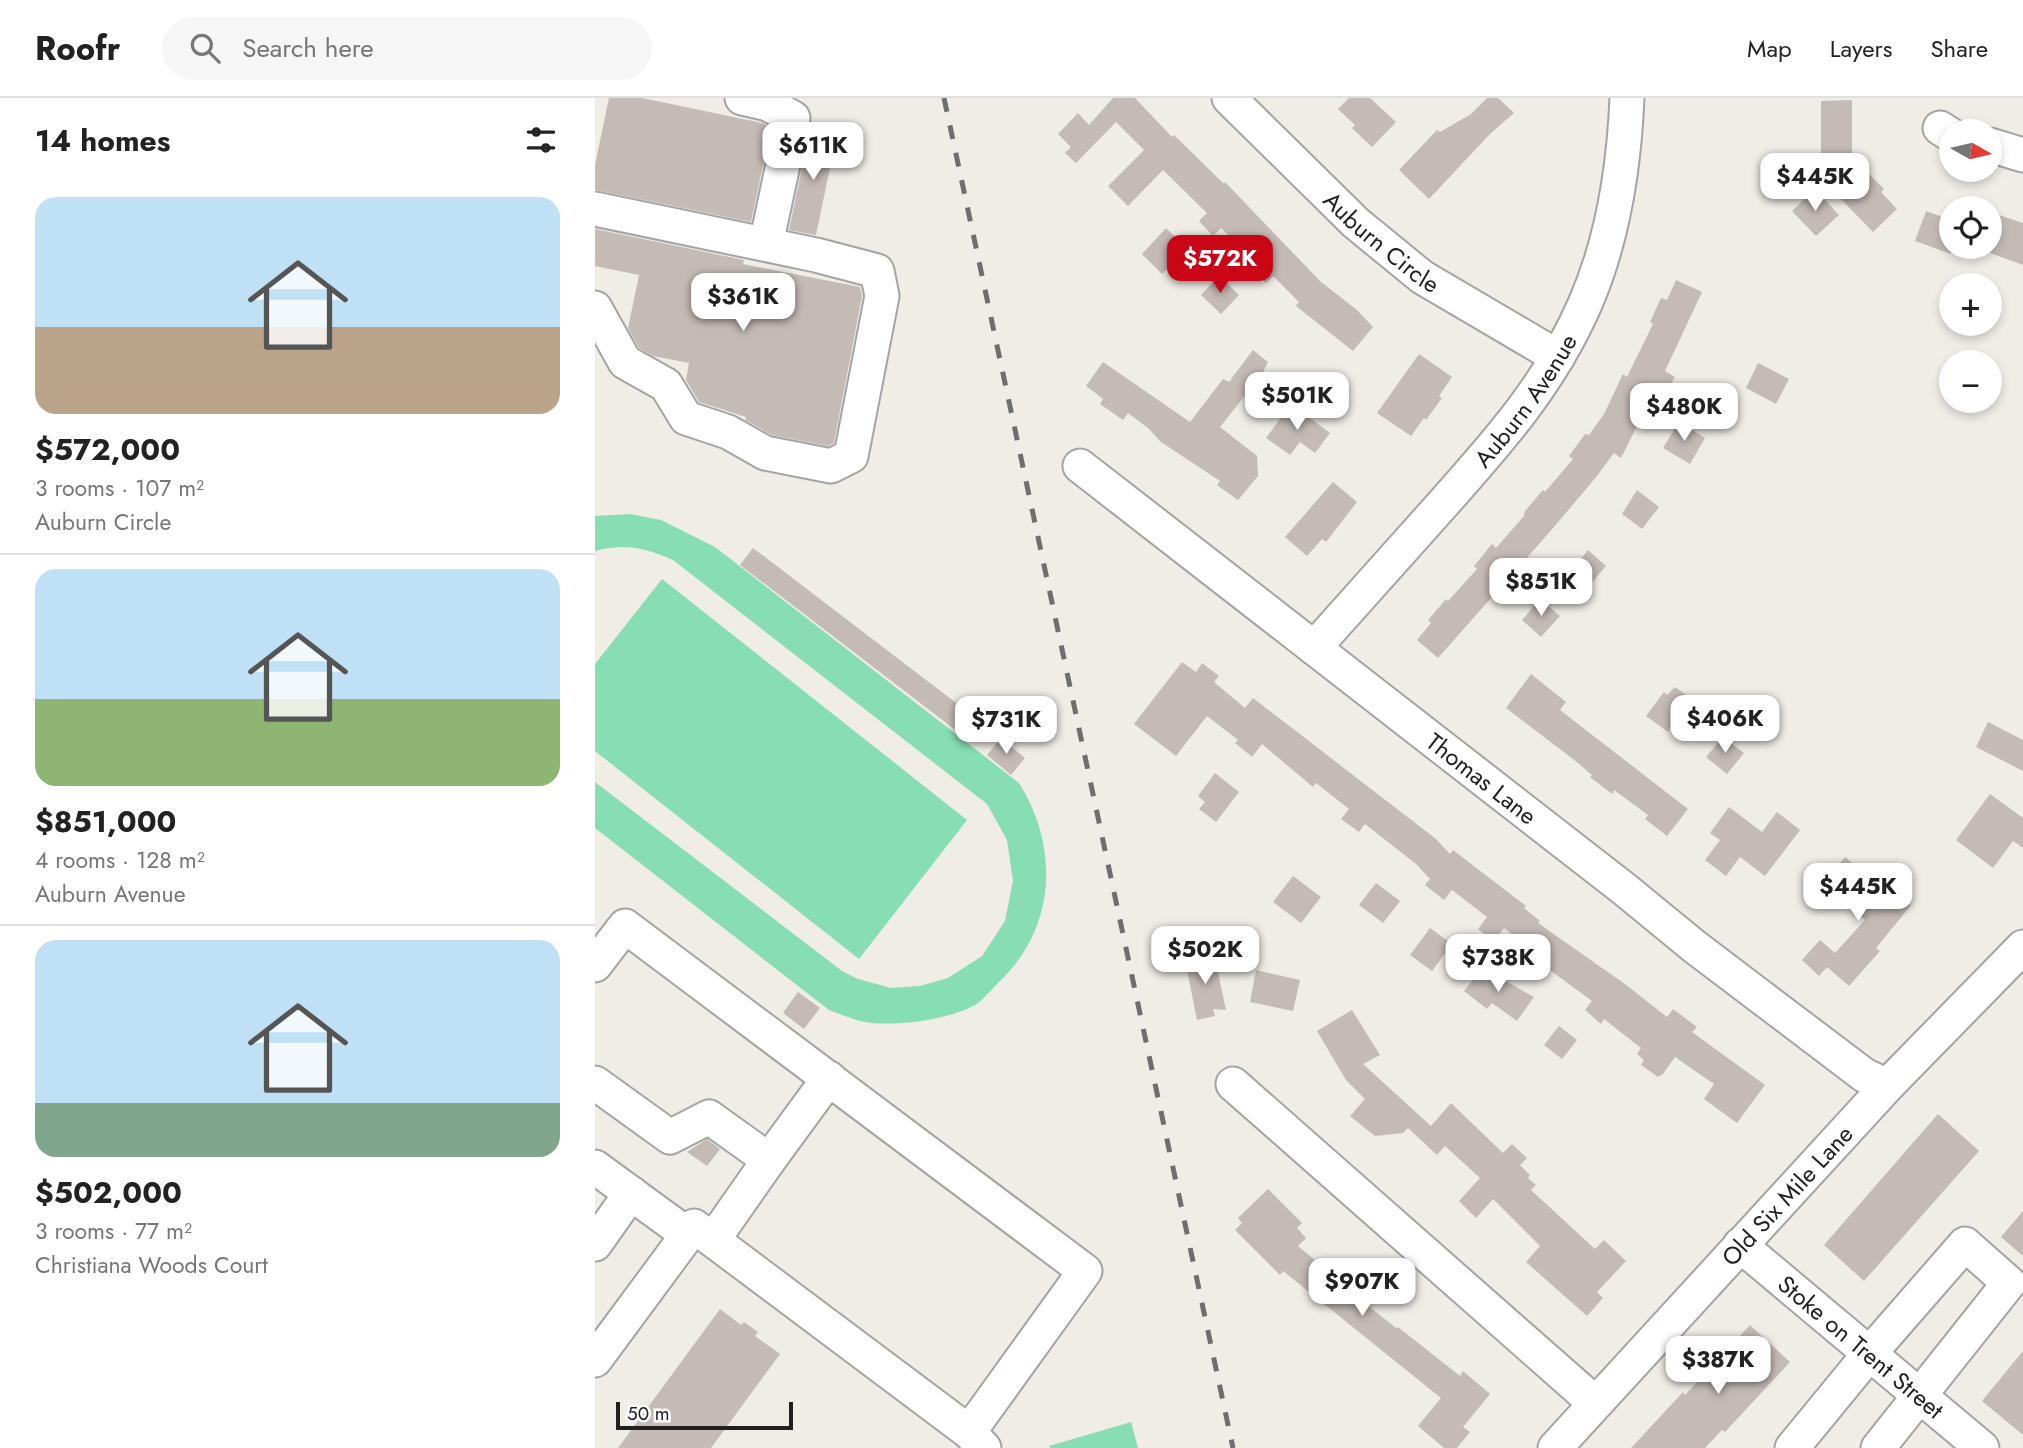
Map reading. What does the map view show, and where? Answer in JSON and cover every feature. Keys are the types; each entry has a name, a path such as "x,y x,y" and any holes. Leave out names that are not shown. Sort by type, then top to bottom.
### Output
{"street":[{"path":"742,98 768,104 793,118 766,244"},
{"name":"Auburn Circle","path":"1229,98 1356,223 1422,277 1558,357"},
{"name":"Auburn Avenue","path":"1314,648 1499,440 1537,393 1558,357 1586,304 1608,236 1625,154 1627,98"},
{"path":"2002,149 2023,155"},
{"path":"595,209 766,244 877,271 882,296 851,456 831,466 765,453 728,432 686,418 666,385 625,362 595,308"},
{"name":"Thomas Lane","path":"1080,466 1695,947 1864,1075 1887,1086"},
{"path":"595,965 625,926 1085,1270 976,1440 701,1237 595,1167"},
{"name":"Old Six Mile Lane","path":"1555,1448 1887,1086 2023,947"},
{"path":"595,1360 769,1160 829,1078"},
{"path":"595,1083 670,1137 709,1117 769,1160"},
{"path":"1233,1084 1595,1403"},
{"path":"595,1244 631,1193"},
{"path":"1792,1448 1965,1244 2009,1283 1878,1448"},
{"name":"Stoke on Trent Street","path":"1740,1245 1982,1448"}],"green space":[{"path":"630,514 661,520 715,547 1019,783 1041,834 1046,861 1046,887 1032,938 1017,962 978,1003 950,1015 891,1024 861,1021 829,1010 595,828 595,782 842,971 858,979 891,988 920,986 948,978 982,956 1005,921 1013,881 1007,840 987,804 673,560 635,548 616,547 595,551 595,516"},
{"path":"662,579 967,820 859,959 595,751 595,664"},
{"path":"1131,1422 1138,1448 1049,1446"}],"building":[{"path":"609,98 642,98 762,123 771,128 751,222 595,190 595,165"},
{"path":"1113,98 1135,98 1172,137 1174,135 1224,184 1225,182 1321,282 1357,310 1373,327 1353,351 1296,306 1299,302 1273,276 1266,283 1251,267 1256,262 1221,228 1213,236 1199,221 1207,213 1163,170 1128,206 1108,186 1144,150 1116,122 1076,163 1065,153 1071,147 1058,134 1078,113 1089,125"},
{"path":"1349,98 1370,98 1396,122 1372,147 1352,128 1355,125 1338,109"},
{"path":"1487,98 1498,98 1514,113 1490,134 1429,199 1399,170 1437,130 1440,132 1471,114"},
{"path":"1852,100 1852,159 1821,159 1821,101"},
{"path":"810,129 837,134 816,235 789,230"},
{"path":"1868,173 1884,189 1881,192 1897,209 1873,232 1841,199"},
{"path":"1815,189 1839,215 1816,236 1792,211"},
{"path":"1926,211 1939,216 1939,250 1915,241"},
{"path":"2002,216 2023,223 2023,265 2002,257"},
{"path":"1166,228 1187,248 1162,274 1142,254"},
{"path":"595,229 744,260 743,264 860,287 862,296 834,443 828,446 772,435 745,420 746,417 699,402 686,380 689,363 653,356 639,348 628,328 639,275 595,266"},
{"path":"1219,276 1239,295 1221,314 1201,295"},
{"path":"1676,280 1702,292 1665,371 1675,377 1665,395 1655,390 1621,458 1614,453 1554,527 1438,658 1417,640 1431,623 1428,620 1477,569 1474,566 1492,544 1496,548 1543,490 1545,492 1573,459 1569,456 1604,414 1623,374 1627,377 1653,324 1650,322 1661,298 1667,300"},
{"path":"1253,350 1268,362 1262,374 1220,427 1257,456 1258,476 1238,500 1217,485 1220,481 1161,442 1128,413 1123,420 1100,404 1103,399 1086,386 1103,362 1190,422 1223,379 1229,382"},
{"path":"1419,354 1452,377 1439,396 1442,398 1411,436 1377,413"},
{"path":"1758,363 1789,379 1776,404 1746,388"},
{"path":"1291,404 1330,433 1315,453 1300,442 1290,455 1266,438"},
{"path":"1679,422 1705,438 1690,464 1663,448"},
{"path":"1333,482 1357,502 1326,542 1322,539 1307,556 1285,537"},
{"path":"1637,490 1659,507 1642,529 1622,514"},
{"path":"753,548 968,712 954,729 740,565"},
{"path":"1588,550 1606,566 1589,586 1571,571"},
{"path":"1540,599 1560,616 1541,637 1522,620"},
{"path":"1182,662 1196,672 1202,663 1219,676 1214,682 1245,708 1253,698 1436,839 1450,854 1453,850 1526,906 1524,908 1540,921 1538,923 1667,1017 1673,1009 1697,1027 1692,1032 1765,1085 1737,1123 1704,1099 1714,1084 1675,1057 1658,1077 1641,1065 1644,1060 1637,1054 1641,1048 1604,1019 1601,1024 1585,1010 1592,1001 1543,965 1546,960 1504,928 1494,941 1478,929 1487,917 1452,890 1444,900 1425,885 1430,879 1416,864 1365,824 1359,832 1341,819 1349,809 1316,783 1313,787 1262,744 1252,757 1235,743 1238,740 1207,716 1176,756 1134,724"},
{"path":"1531,674 1566,702 1560,710 1688,809 1667,836 1645,819 1648,815 1614,790 1612,794 1573,759 1506,708"},
{"path":"1675,687 1692,699 1668,732 1646,716 1664,692 1667,695"},
{"path":"1988,722 2023,740 2023,771 1976,747"},
{"path":"1723,737 1744,753 1727,774 1706,757"},
{"path":"1001,738 1025,758 1011,775 987,755"},
{"path":"1215,773 1239,792 1216,822 1199,809 1205,802 1198,796"},
{"path":"1990,794 2023,818 2023,848 2013,841 1993,868 1956,840"},
{"path":"1729,807 1762,832 1777,812 1800,830 1765,876 1740,857 1726,876 1705,860 1720,840 1710,833"},
{"path":"1845,857 1884,889 1887,886 1911,905 1876,948 1880,951 1849,986 1827,967 1819,976 1802,960 1820,940 1835,953 1865,920 1832,892 1837,886 1827,878"},
{"path":"1293,876 1321,897 1301,923 1273,902"},
{"path":"1376,883 1400,901 1383,923 1359,905"},
{"path":"1430,928 1452,944 1432,971 1410,955"},
{"path":"1214,954 1226,1010 1213,1009 1215,1016 1197,1020 1185,960"},
{"path":"1485,965 1507,982 1534,997 1517,1021 1492,1003 1487,1009 1464,991"},
{"path":"1256,970 1300,980 1293,1011 1250,1002"},
{"path":"798,992 820,1008 804,1029 783,1013"},
{"path":"1352,1010 1380,1055 1363,1064 1431,1126 1451,1103 1503,1153 1512,1144 1527,1158 1520,1165 1536,1185 1531,1190 1595,1249 1604,1240 1626,1261 1597,1292 1603,1298 1587,1316 1526,1262 1540,1246 1493,1199 1476,1218 1459,1201 1480,1178 1445,1146 1437,1155 1408,1128 1403,1133 1375,1136 1350,1116 1365,1099 1346,1080 1317,1031"},
{"path":"1559,1026 1577,1040 1562,1059 1544,1045"},
{"path":"1938,1114 1979,1151 1864,1281 1824,1245"},
{"path":"707,1139 720,1149 707,1166 687,1152"},
{"path":"1268,1189 1302,1223 1297,1228 1306,1238 1298,1246 1364,1296 1361,1300 1396,1328 1460,1376 1463,1371 1490,1394 1463,1427 1470,1432 1457,1448 1444,1448 1418,1426 1441,1398 1283,1271 1280,1275 1235,1230 1242,1223 1238,1218"},
{"path":"2023,1211 2023,1256 2001,1237"},
{"path":"720,1309 741,1325 744,1322 758,1332 755,1336 780,1354 711,1448 618,1448"},
{"path":"1750,1325 1790,1362 1725,1432 1722,1430 1705,1448 1631,1448 1683,1392 1685,1395"},
{"path":"2023,1351 2023,1435 1982,1401"}],"railway":[{"path":"944,98 1233,1448"}]}
